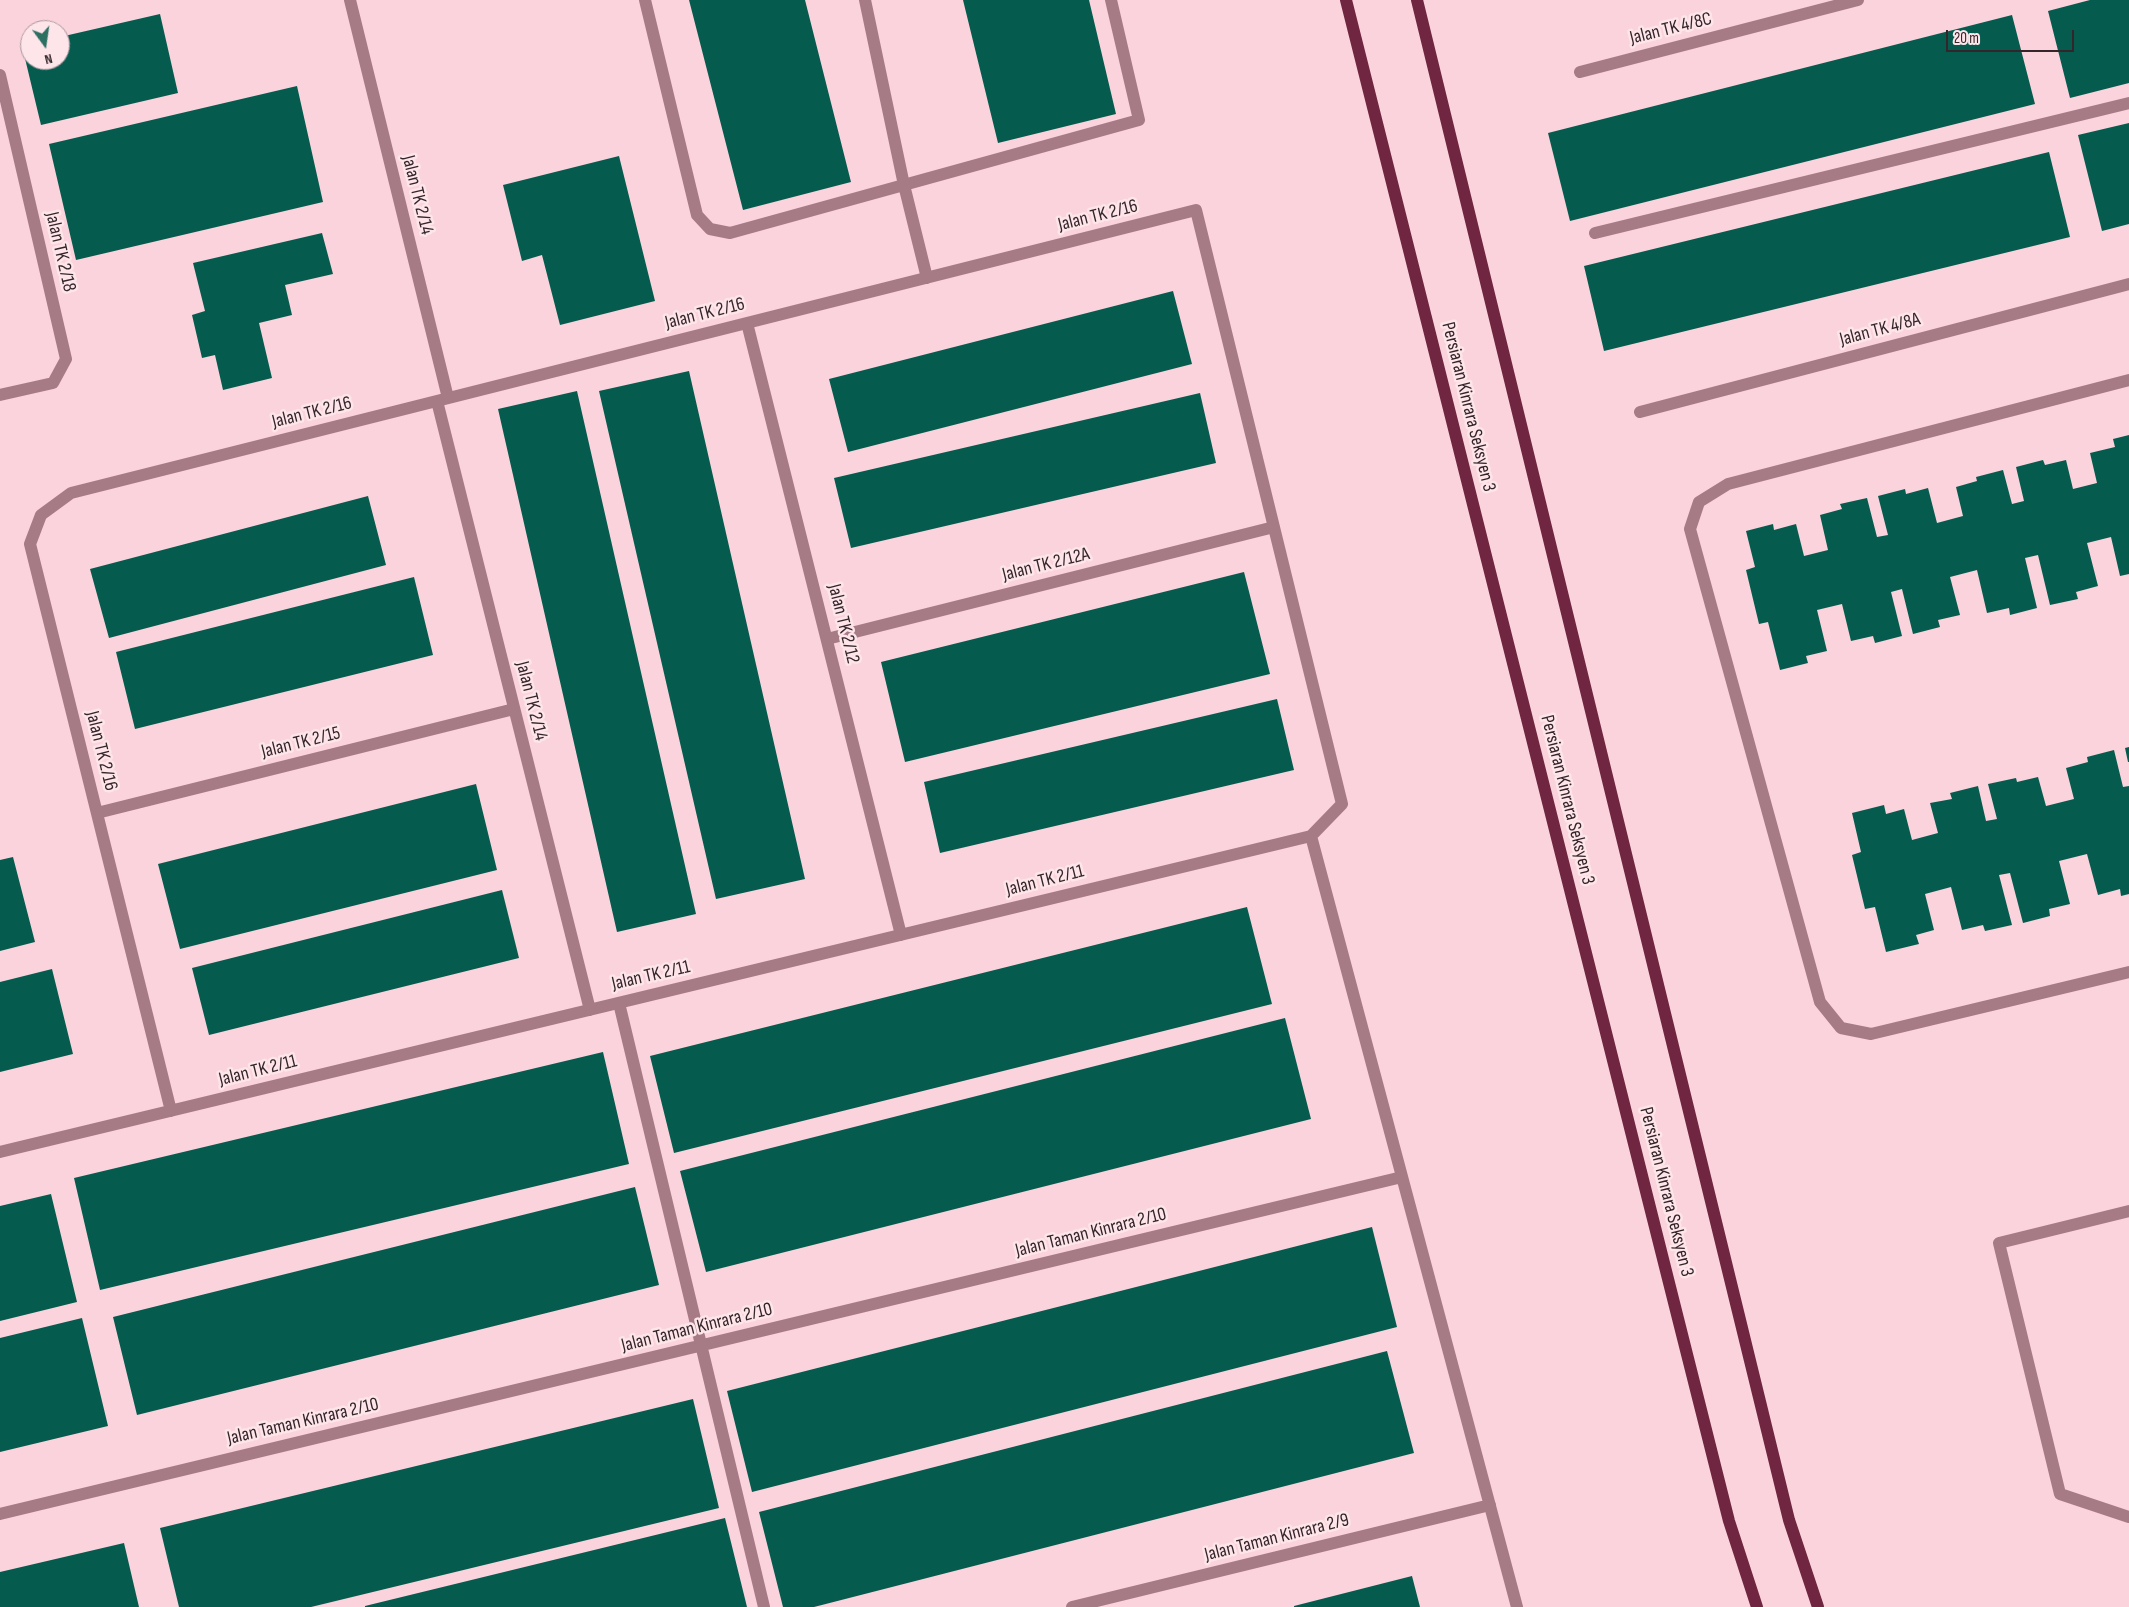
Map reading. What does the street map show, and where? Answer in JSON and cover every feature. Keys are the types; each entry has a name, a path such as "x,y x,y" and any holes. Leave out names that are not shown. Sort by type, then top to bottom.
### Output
{"main road":[{"name":"Persiaran Kinrara Seksyen 3","path":"1346,0 1729,1521 1756,1607"},
{"path":"1417,0 1789,1520 1818,1607"}],"street":[{"name":"Jalan TK 2/14","path":"350,0 514,709 590,1010"},
{"path":"645,0 697,215 710,229 730,234 1139,120 1111,0"},
{"path":"865,0 904,185 927,278"},
{"name":"Jalan TK 4/8C","path":"1580,72 1858,0"},
{"name":"Jalan TK 2/18","path":"0,75 66,359 53,382 0,395"},
{"path":"1595,234 2129,103"},
{"name":"Jalan TK 2/16","path":"171,1111 30,544 41,515 71,493 1196,210 1274,527"},
{"name":"Jalan TK 4/8A","path":"1640,412 2129,284"},
{"name":"Jalan TK 2/12","path":"747,323 902,935"},
{"path":"2129,380 1728,484 1700,502 1690,529 1820,1002 1841,1028 1871,1034 2129,972"},
{"path":"1274,527 1342,804 1312,836 1517,1607"},
{"name":"Jalan TK 2/12A","path":"827,639 1274,527"},
{"name":"Jalan TK 2/15","path":"98,813 514,709"},
{"name":"Jalan TK 2/11","path":"0,1152 1312,836"},
{"path":"619,1003 764,1607"},
{"name":"Jalan Taman Kinrara 2/10","path":"0,1514 1402,1177"},
{"path":"2129,1211 1999,1243 2060,1494 2129,1516"},
{"name":"Jalan Taman Kinrara 2/9","path":"1072,1607 1490,1505"}],"building":[{"path":"689,0 805,0 851,182 743,210"},
{"path":"963,0 1089,0 1116,114 998,143"},
{"path":"2090,0 2129,0 2129,83 2070,98 2048,11"},
{"path":"160,14 178,93 41,125 28,70 70,70 70,35"},
{"path":"2012,15 2035,104 1570,221 1548,133"},
{"path":"297,86 323,202 76,260 49,144"},
{"path":"2129,123 2129,224 2102,231 2078,135"},
{"path":"2049,152 2070,237 1604,351 1584,266"},
{"path":"619,156 655,301 560,325 542,255 522,261 503,185"},
{"path":"322,233 333,274 285,285 292,315 259,323 272,378 223,390 215,355 202,358 192,315 205,311 193,263"},
{"path":"1173,291 1192,364 848,452 829,379"},
{"path":"689,371 805,879 716,899 599,391"},
{"path":"577,391 696,914 617,932 498,409"},
{"path":"1200,393 1216,463 851,548 834,478"},
{"path":"2129,435 2129,574 2120,576 2111,537 2087,543 2098,586 2076,592 2078,599 2050,605 2038,555 2025,558 2037,608 2010,615 2009,608 1987,613 1977,570 1950,577 1960,615 1938,620 1940,627 1913,634 1902,589 1891,592 1902,636 1875,643 1873,636 1851,641 1842,604 1817,610 1827,651 1806,656 1808,663 1780,670 1768,622 1759,624 1746,570 1755,567 1746,531 1773,524 1774,530 1796,524 1804,556 1828,550 1820,515 1842,509 1840,504 1867,498 1877,537 1888,535 1878,496 1905,489 1906,494 1928,488 1937,523 1963,516 1956,487 1977,481 1976,477 2003,470 2012,504 2024,501 2016,467 2043,460 2045,465 2066,460 2073,489 2097,483 2090,453 2115,447 2113,439"},
{"path":"368,496 386,565 109,638 90,569"},
{"path":"1244,572 1270,674 905,762 881,662"},
{"path":"414,577 433,655 135,729 116,652"},
{"path":"1277,699 1294,770 940,853 924,782"},
{"path":"2129,747 2129,762 2128,762 2125,748"},
{"path":"2114,750 2123,787 2129,786 2129,894 2121,896 2120,889 2098,895 2087,854 2059,861 2070,904 2049,909 2050,916 2023,923 2010,873 1999,875 2012,925 1985,931 1983,925 1962,930 1951,887 1925,894 1934,930 1916,935 1919,944 1886,952 1875,907 1865,909 1852,855 1861,852 1852,813 1884,805 1886,814 1904,809 1912,840 1938,833 1930,803 1952,799 1950,793 1978,786 1986,821 1997,819 1988,784 2016,778 2017,782 2038,777 2046,806 2074,799 2066,768 2088,762 2087,757"},
{"path":"476,784 497,870 180,949 158,864"},
{"path":"13,857 35,942 0,951 0,860"},
{"path":"502,890 519,958 209,1035 192,968"},
{"path":"1247,907 1272,1004 674,1153 650,1056"},
{"path":"52,969 73,1054 0,1072 0,982"},
{"path":"1285,1018 1311,1119 706,1272 680,1171"},
{"path":"603,1052 629,1164 100,1290 74,1178"},
{"path":"635,1187 659,1285 137,1415 113,1317"},
{"path":"51,1194 77,1302 0,1321 0,1206"},
{"path":"1372,1227 1397,1327 752,1492 727,1391"},
{"path":"82,1318 108,1426 0,1452 0,1338"},
{"path":"1387,1351 1414,1453 814,1607 783,1607 759,1512"},
{"path":"693,1399 719,1508 311,1607 179,1607 160,1528"},
{"path":"725,1518 747,1607 365,1607 365,1606"},
{"path":"124,1543 139,1607 0,1607 0,1572"},
{"path":"1412,1576 1420,1607 1294,1607 1294,1606"}]}
